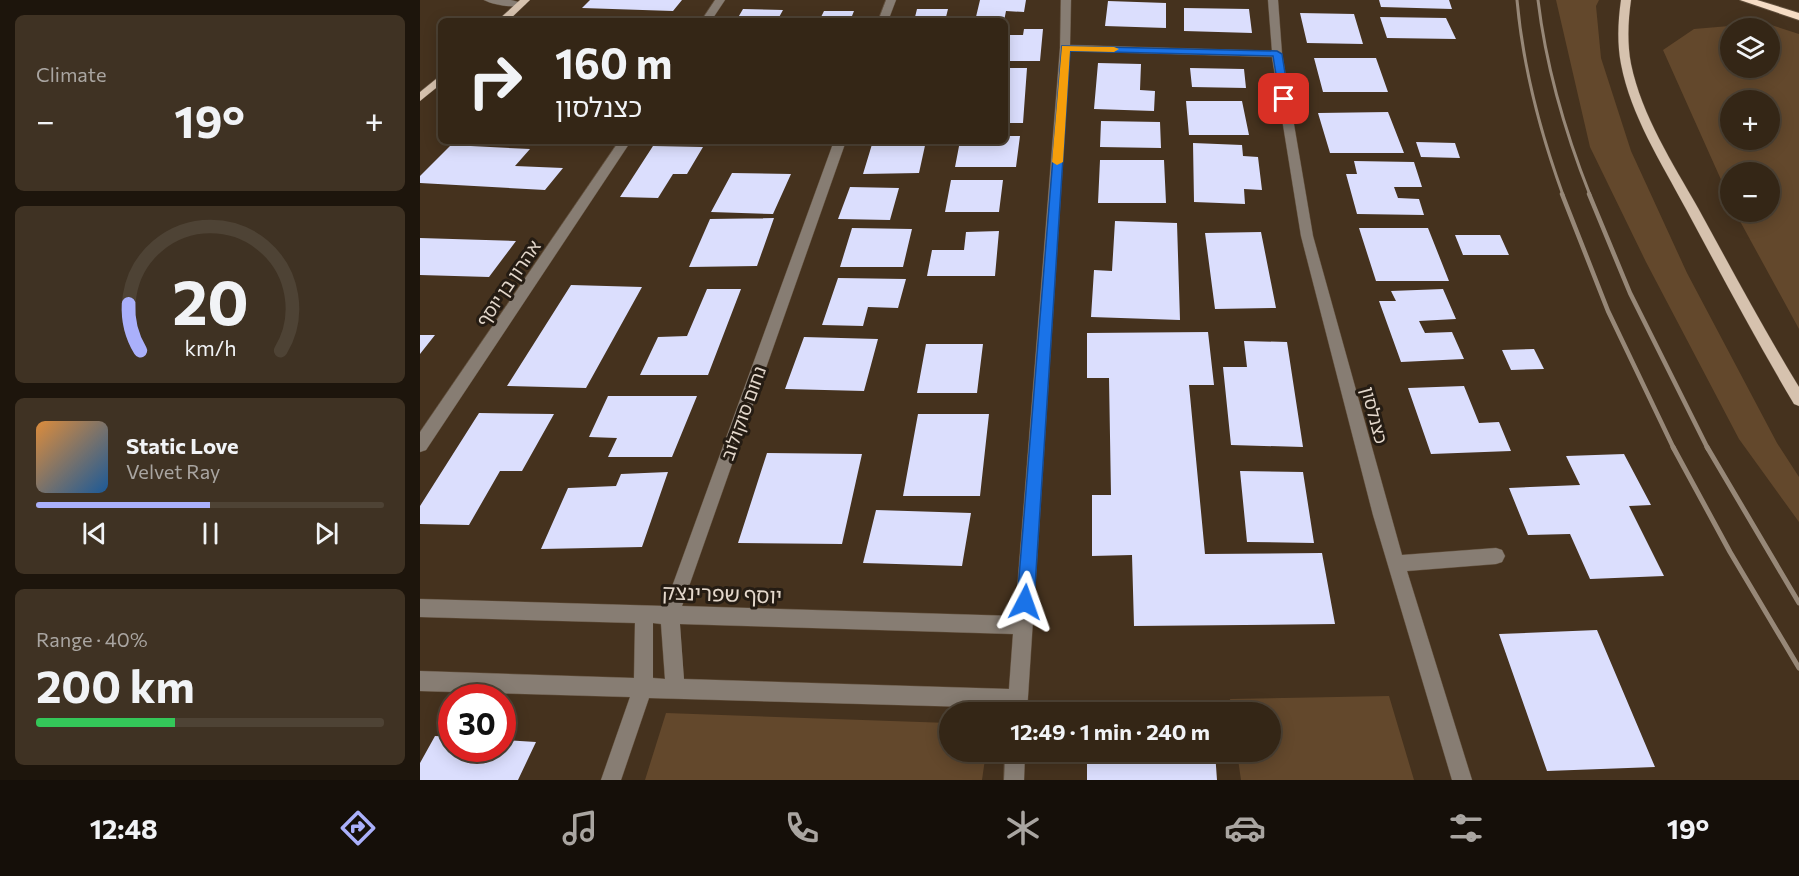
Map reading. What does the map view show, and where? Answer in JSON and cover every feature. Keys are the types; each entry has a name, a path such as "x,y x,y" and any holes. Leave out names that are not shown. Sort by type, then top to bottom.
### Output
{"highway":[{"path":"1746,0 1799,16"}],"main road":[{"path":"1626,0 1624,34 1626,63 1639,104 1665,158 1770,352 1799,400"},
{"path":"505,18 523,2"},
{"path":"420,98 438,81"}],"street":[{"path":"489,0 523,2"},
{"path":"708,18 720,0"},
{"path":"884,18 891,0"},
{"path":"1017,702 1065,48 1066,0"},
{"name":"כצנלסון","path":"1274,0 1277,54 1307,236 1396,564 1462,780"},
{"path":"1065,48 1277,54"},
{"name":"אהרון בן יוסף","path":"420,445 623,144"},
{"name":"נחום סוקולוב","path":"675,689 670,615 839,144"},
{"path":"1396,564 1496,556"},
{"name":"יוסף שפרינצק","path":"420,608 1024,625"},
{"path":"611,780 643,687 644,615"},
{"path":"420,681 643,687 939,702"},
{"path":"1014,780 1015,762"}],"shaded area":[{"path":"1556,0 1599,0 1596,6 1601,58 1631,151 1687,273 1777,443 1799,477 1799,522 1739,439 1646,262 1590,147"},
{"path":"1720,27 1720,78 1780,78 1780,28 1799,34 1799,329 1740,222 1780,222 1780,162 1720,162 1720,177 1663,50 1694,29"},
{"path":"1389,696 1414,780 1241,780 1238,762 1281,762 1281,702 1230,702 1230,699"},
{"path":"666,713 939,723 939,762 985,762 982,780 645,780"}],"building":[{"path":"590,0 682,0 673,11 582,8"},
{"path":"980,0 1026,0 1024,12 1006,11 1005,18 976,18"},
{"path":"1379,0 1449,0 1452,9 1381,7"},
{"path":"1108,1 1166,3 1166,28 1105,26"},
{"path":"1184,8 1249,9 1252,33 1184,31"},
{"path":"743,9 783,10 779,18 738,18"},
{"path":"917,9 948,9 946,18 915,18"},
{"path":"824,11 854,11 851,18 820,18"},
{"path":"1300,13 1354,14 1363,44 1307,43"},
{"path":"1380,17 1446,18 1456,39 1387,38"},
{"path":"1024,29 1043,29 1040,61 1008,61 1008,35 1023,35"},
{"path":"1314,58 1376,58 1388,92 1323,92"},
{"path":"1098,63 1141,64 1140,90 1155,91 1154,111 1094,109"},
{"path":"1008,68 1027,68 1023,123 1008,123"},
{"path":"1190,68 1244,69 1246,88 1192,87"},
{"path":"1186,101 1242,101 1249,135 1189,135"},
{"path":"1388,112 1404,153 1330,153 1318,113"},
{"path":"1101,121 1160,122 1161,148 1100,147"},
{"path":"1008,136 1020,136 1016,167 955,167 959,144 1008,144"},
{"path":"1416,142 1455,143 1460,158 1421,157"},
{"path":"1193,143 1242,145 1243,156 1258,157 1262,190 1244,189 1245,204 1194,202"},
{"path":"872,144 925,144 919,173 863,174"},
{"path":"451,145 530,149 515,166 563,168 545,190 420,183 420,176"},
{"path":"653,146 703,147 687,174 673,174 658,198 620,197"},
{"path":"1100,160 1164,160 1166,203 1098,203"},
{"path":"1354,161 1414,162 1422,187 1394,187 1398,198 1419,199 1424,215 1357,214 1346,174 1357,174"},
{"path":"732,173 791,174 773,214 711,212"},
{"path":"951,180 1003,180 999,212 945,212"},
{"path":"850,187 899,188 890,220 838,219"},
{"path":"774,218 757,266 689,267 710,219"},
{"path":"1115,221 1177,223 1180,320 1091,317 1094,270 1112,271"},
{"path":"852,228 912,229 903,267 840,267"},
{"path":"1359,228 1428,228 1449,281 1376,281"},
{"path":"999,231 995,276 927,276 932,250 964,250 966,232"},
{"path":"1261,232 1276,308 1215,309 1205,233"},
{"path":"1455,235 1500,235 1509,255 1463,255"},
{"path":"420,238 516,241 489,277 420,275"},
{"path":"838,278 906,279 898,308 868,307 863,326 822,325"},
{"path":"571,285 642,287 586,388 507,386"},
{"path":"707,289 741,289 708,375 640,375 658,337 687,336"},
{"path":"1443,289 1456,319 1419,321 1425,333 1452,332 1464,359 1401,362 1379,301 1396,301 1391,291"},
{"path":"1208,332 1214,385 1189,385 1205,554 1322,553 1335,624 1134,626 1132,555 1092,556 1092,495 1111,495 1109,378 1087,378 1087,333"},
{"path":"420,335 435,335 420,354"},
{"path":"804,337 878,339 864,391 785,389"},
{"path":"1244,341 1287,342 1303,447 1231,445 1223,367 1247,367"},
{"path":"926,344 983,344 977,393 917,393"},
{"path":"1534,349 1544,369 1511,370 1502,350"},
{"path":"1464,386 1479,423 1499,422 1511,451 1431,454 1408,388"},
{"path":"608,396 697,396 672,457 608,457 617,438 589,437"},
{"path":"479,413 554,414 522,471 500,471 469,525 420,524 420,506"},
{"path":"918,414 989,414 980,496 903,496"},
{"path":"767,453 862,454 842,544 738,543"},
{"path":"1624,454 1651,505 1629,506 1664,576 1590,579 1570,534 1528,535 1509,488 1580,485 1566,456"},
{"path":"1240,471 1303,472 1314,543 1247,542"},
{"path":"668,472 642,547 541,549 568,488 616,486 621,474"},
{"path":"876,510 971,513 962,566 863,563"},
{"path":"1597,630 1655,767 1547,771 1499,634"},
{"path":"435,736 438,736 438,762 516,762 516,741 536,742 518,780 420,780 420,763"},
{"path":"1087,762 1216,762 1217,780 1087,780"}],"railway":[{"path":"1517,0 1523,50 1534,99 1563,195"},
{"path":"1538,0 1546,50 1558,99 1572,147 1590,195"},
{"path":"1562,194 1608,311 1673,448"},
{"path":"1589,194 1630,293 1707,447"},
{"path":"1707,447 1799,603"},
{"path":"1673,448 1730,552 1799,668"}],"slow traffic":[{"path":"1057,162 1065,48 1114,49"}],"route":[{"path":"1025,602 1065,48 1277,54 1284,99"}]}
